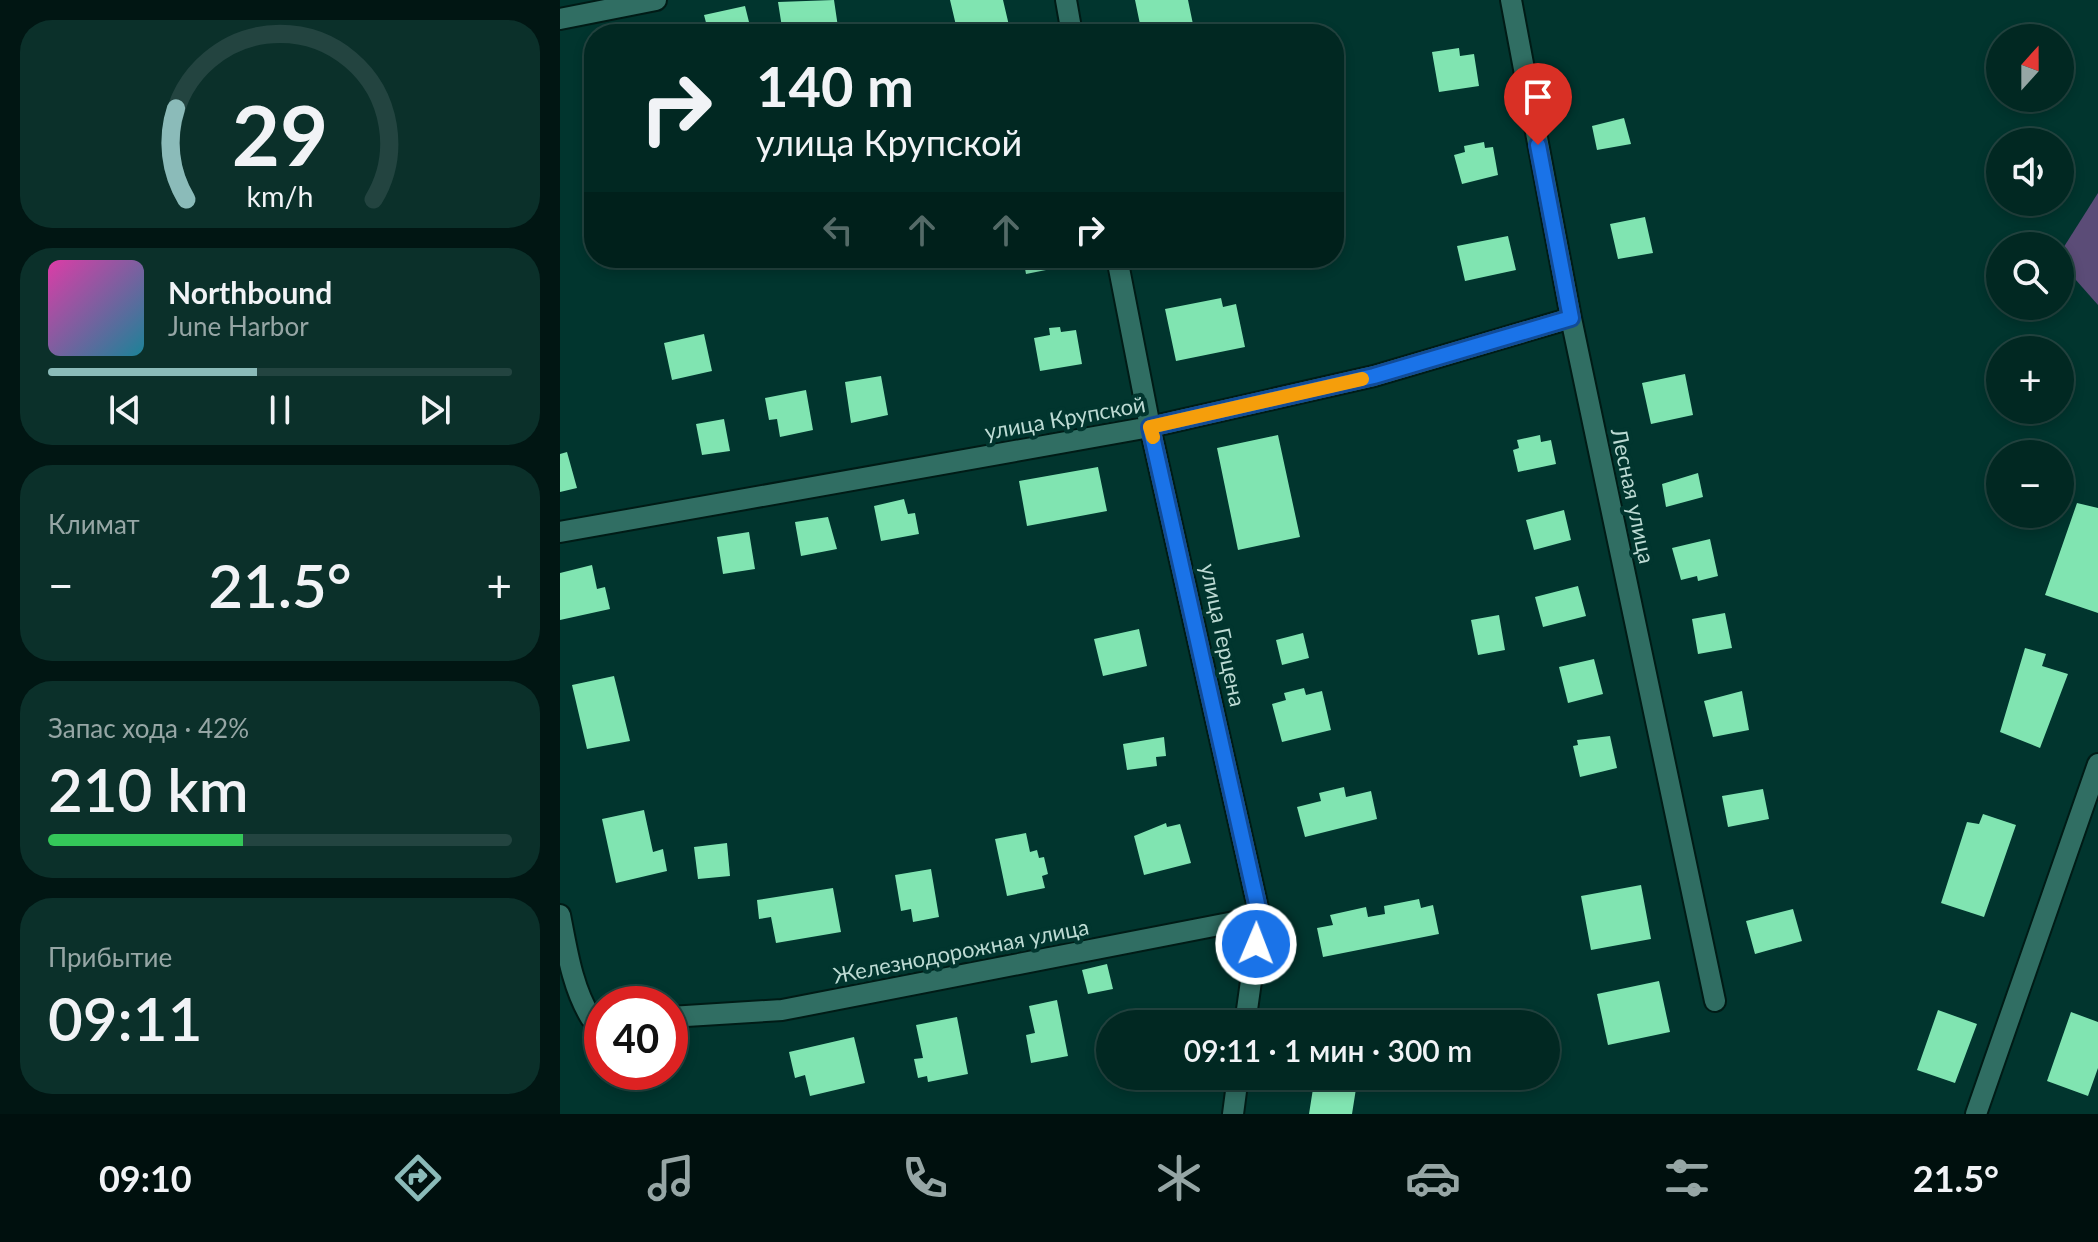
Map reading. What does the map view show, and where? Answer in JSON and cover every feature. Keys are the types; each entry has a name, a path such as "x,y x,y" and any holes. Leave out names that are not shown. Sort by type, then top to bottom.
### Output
{"street":[{"path":"560,19 656,0"},
{"path":"1066,0 1070,24"},
{"name":"Лесная улица","path":"1511,0 1571,318 1715,1001"},
{"name":"улица Герцена","path":"1119,268 1150,427 1260,917 1247,1010"},
{"name":"улица Крупской","path":"560,532 1150,427 1374,376 1571,318"},
{"path":"1976,1114 2098,764"},
{"path":"560,915 569,962 584,994"},
{"name":"Железнодорожная улица","path":"688,1016 782,1010 1260,917"},
{"path":"1233,1114 1236,1090"}],"shaded area":[{"path":"2098,193 2098,305 2074,278 2073,232"}],"building":[{"path":"834,0 838,24 781,24 778,2"},
{"path":"950,0 1003,0 1009,24 956,24"},
{"path":"1135,0 1188,0 1193,24 1140,24"},
{"path":"745,6 750,24 706,24 704,15"},
{"path":"1459,48 1460,56 1474,54 1479,86 1439,92 1432,52"},
{"path":"1624,118 1631,144 1597,150 1592,126"},
{"path":"1484,142 1485,148 1493,147 1498,175 1462,184 1454,155 1465,152 1464,146"},
{"path":"1645,217 1653,253 1618,259 1610,224"},
{"path":"1508,236 1516,270 1465,281 1457,246"},
{"path":"1025,268 1056,268 1026,274"},
{"path":"1221,298 1223,307 1236,304 1245,347 1176,361 1165,309"},
{"path":"1060,327 1061,332 1076,330 1082,364 1040,371 1034,338 1050,335 1049,328"},
{"path":"704,334 712,371 672,380 664,343"},
{"path":"1685,374 1693,415 1651,424 1642,383"},
{"path":"881,376 888,415 851,423 845,382"},
{"path":"806,390 813,430 780,437 777,419 769,420 765,398"},
{"path":"724,419 730,451 702,455 696,424"},
{"path":"1278,435 1300,537 1238,550 1217,448"},
{"path":"1540,435 1541,442 1551,440 1556,464 1518,472 1513,450 1519,448 1517,440"},
{"path":"567,452 577,488 560,492 560,454"},
{"path":"1098,467 1107,511 1027,526 1019,481"},
{"path":"1698,473 1703,497 1666,507 1662,484"},
{"path":"904,499 908,514 915,513 919,534 881,541 874,506"},
{"path":"2077,503 2098,508 2098,613 2045,595 2068,528 2074,528"},
{"path":"1564,510 1571,540 1534,550 1526,520"},
{"path":"828,517 837,549 801,556 795,522"},
{"path":"749,532 755,569 723,574 717,537"},
{"path":"1710,539 1718,576 1698,581 1697,576 1681,580 1672,548"},
{"path":"592,565 597,589 605,587 610,609 560,620 560,573"},
{"path":"1578,586 1586,616 1543,627 1535,597"},
{"path":"1725,613 1732,648 1698,654 1692,619"},
{"path":"1499,615 1505,650 1478,655 1471,620"},
{"path":"1139,629 1147,666 1103,676 1094,639"},
{"path":"1303,633 1309,658 1282,665 1276,640"},
{"path":"2025,648 2046,654 2042,666 2068,674 2040,748 2000,732"},
{"path":"1594,659 1603,694 1568,703 1559,667"},
{"path":"614,676 630,741 587,749 572,685"},
{"path":"1304,688 1306,695 1322,691 1331,730 1282,742 1272,704 1286,700 1284,693"},
{"path":"1742,691 1749,730 1713,737 1704,701"},
{"path":"1610,736 1617,768 1580,777 1573,746 1578,745 1577,740"},
{"path":"1164,737 1166,756 1156,757 1157,766 1127,770 1123,744"},
{"path":"1344,787 1346,797 1371,791 1377,819 1305,837 1297,807 1321,801 1319,793"},
{"path":"1763,789 1769,819 1728,827 1722,796"},
{"path":"644,810 653,852 663,849 667,871 616,883 602,819"},
{"path":"1983,814 2016,825 1984,917 1941,903 1967,822 1979,824"},
{"path":"1166,823 1167,827 1180,824 1191,863 1144,875 1134,836"},
{"path":"1026,833 1030,852 1037,850 1039,858 1044,857 1048,874 1042,876 1045,888 1007,896 995,839"},
{"path":"727,843 730,876 698,879 694,847"},
{"path":"931,869 939,917 913,922 911,909 901,911 895,875"},
{"path":"1641,885 1651,939 1591,950 1581,896"},
{"path":"833,888 841,932 776,943 771,917 759,919 757,900"},
{"path":"1419,899 1421,908 1433,905 1439,934 1323,957 1317,928 1333,925 1330,915 1366,907 1368,917 1385,914 1384,906"},
{"path":"1793,909 1802,941 1755,954 1746,921"},
{"path":"1107,964 1113,989 1088,994 1082,970"},
{"path":"1659,981 1670,1032 1608,1045 1597,994"},
{"path":"1057,1000 1068,1056 1031,1063 1026,1035 1035,1033 1029,1006"},
{"path":"1938,1010 1977,1024 1955,1083 1917,1070"},
{"path":"2071,1012 2098,1022 2098,1068 2088,1096 2047,1081"},
{"path":"957,1017 968,1074 928,1082 927,1076 918,1078 914,1059 923,1058 916,1025"},
{"path":"854,1037 865,1083 810,1096 805,1075 795,1078 789,1052"},
{"path":"1313,1090 1356,1090 1352,1114 1309,1114"}],"slow traffic":[{"path":"1153,437 1150,427 1362,379"}],"route":[{"path":"1256,944 1260,917 1150,427 1374,376 1571,318 1538,145"}]}
